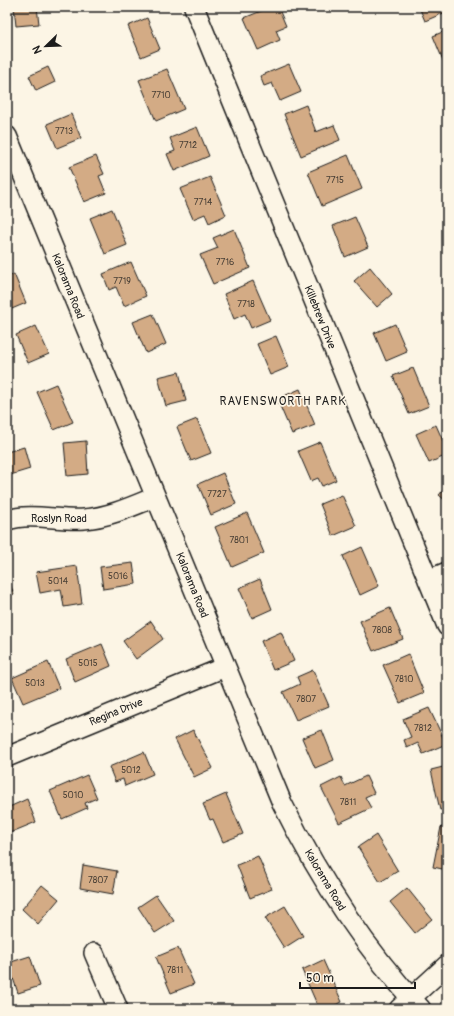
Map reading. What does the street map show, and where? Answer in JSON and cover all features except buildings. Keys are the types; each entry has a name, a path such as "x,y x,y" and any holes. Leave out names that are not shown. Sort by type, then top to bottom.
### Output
{"street":[{"name":"Killebrew Drive","path":"194,7 447,626"},
{"name":"Kalorama Road","path":"7,136 282,803 296,833 324,881 350,922 410,1005"},
{"name":"Roslyn Road","path":"7,520 33,516 84,519 105,516 155,498"},
{"path":"428,580 447,572"},
{"name":"Regina Drive","path":"7,757 225,667"},
{"path":"94,953 118,1009"},
{"path":"410,1005 447,965"}],"district":[{"name":"RAVENSWORTH PARK","path":"283,401"}]}
